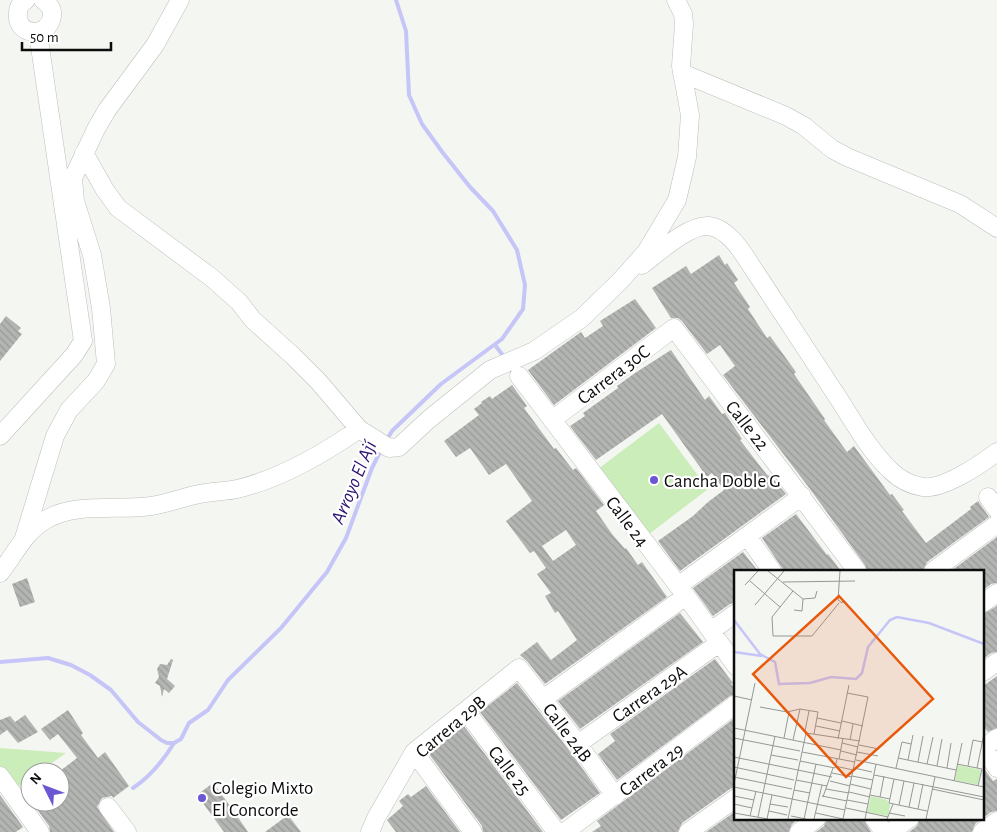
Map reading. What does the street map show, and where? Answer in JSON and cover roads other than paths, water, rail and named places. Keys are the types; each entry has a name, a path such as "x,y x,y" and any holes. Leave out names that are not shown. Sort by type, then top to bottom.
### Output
{"street":[{"path":"17,3 17,18 21,27 28,32 38,33 46,29 51,22 52,13 49,4 43,0"},
{"path":"24,538 55,436 70,410 96,381 106,364 101,308 92,255 75,201 73,178 107,110 155,45 180,0"},
{"path":"84,153 105,190 118,208 227,291 253,320 318,381 365,433 389,448 399,446 490,370 534,351 575,322 620,281 646,252 677,200 687,157 690,115 681,66 684,24 683,14 676,0"},
{"path":"0,436 74,355 83,341 38,33"},
{"path":"682,73 786,116 804,126 839,153 960,204 997,228"},
{"path":"620,281 692,228 710,226 720,230 738,248 860,431 890,470 901,479 912,485 935,486 959,476 997,452"},
{"name":"Carrera 30C","path":"552,420 674,328"},
{"name":"Calle 22","path":"674,328 856,570"},
{"name":"Calle 24","path":"519,376 682,591 734,663"},
{"path":"0,572 24,538 46,519 64,512 112,507 151,506 197,494 236,489 288,470 339,442 365,433"},
{"path":"543,699 682,591 747,536 802,496"},
{"path":"934,570 997,524"},
{"path":"747,536 771,570"},
{"path":"984,602 997,593"},
{"name":"Carrera 29A","path":"578,744 715,637 734,615"},
{"path":"984,671 997,662"},
{"name":"Calle 24B","path":"519,668 578,744 615,796"},
{"name":"Carrera 29B","path":"377,827 414,752 519,668"},
{"name":"Carrera 29","path":"560,831 615,796 734,706"},
{"name":"Calle 25","path":"466,710 560,831"},
{"path":"988,757 997,738"},
{"path":"414,752 473,832"},
{"path":"0,776 40,832"},
{"path":"688,832 734,799"},
{"path":"108,807 127,832"},
{"path":"799,832 814,820"},
{"path":"875,820 884,832"},
{"path":"891,832 907,820"},
{"path":"982,832 997,821"}],"waterway":[{"name":"Arroyo El Ají","path":"386,441 392,431 441,384 502,339 523,309 525,285 517,250 493,211 470,187 422,124 409,95 406,31 396,0"},
{"path":"495,345 505,358"},
{"name":"Arroyo El Ají","path":"0,662 48,658 71,665 90,675 111,690 138,722 161,740 167,743 174,743 181,739 189,723 208,710 228,680 281,628 327,572 346,538 372,468 381,450"},
{"path":"133,788 156,768 174,743"}],"place":[{"name":"Cancha Doble G","path":"654,480"},
{"name":"Colegio Mixto El Concorde","path":"202,798"}]}
